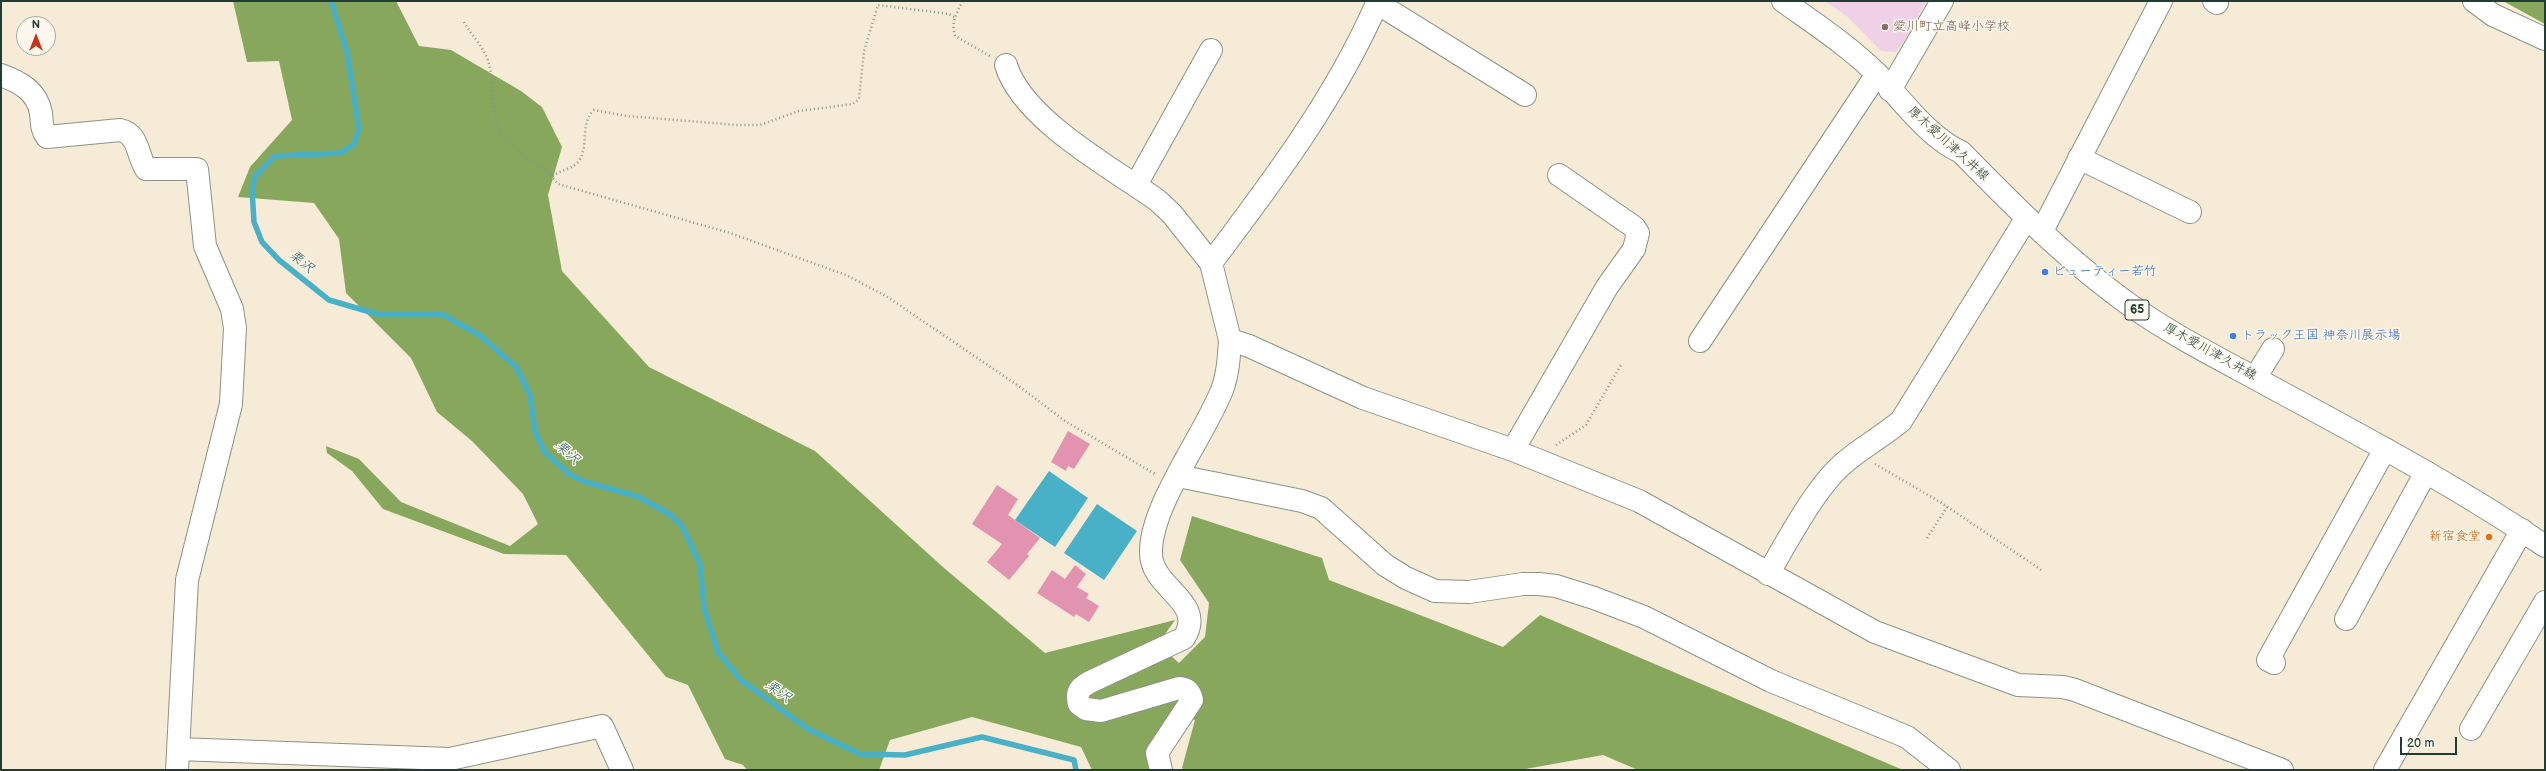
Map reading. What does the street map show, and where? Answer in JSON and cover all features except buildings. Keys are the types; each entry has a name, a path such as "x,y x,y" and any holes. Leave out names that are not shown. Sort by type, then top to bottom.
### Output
{"street":[{"name":"厚木愛川津久井線","path":"1783,1 1840,42 1883,82 1948,147 1961,152 2034,225 2099,282 2130,306 2172,332 2426,472 2522,530 2545,546"},
{"path":"1700,341 1942,1"},
{"path":"1768,574 1800,521 1827,483 1844,463 1901,421 2034,225 2130,79 2160,1"},
{"path":"2474,1 2493,14 2545,39"},
{"path":"1211,263 1279,172 1325,100 1365,30 1377,2 1449,37 1524,95"},
{"path":"1136,185 1211,50"},
{"path":"1006,65 1009,76 1024,99 1040,117 1136,185 1172,214 1211,263 1230,340 1228,372 1222,391 1177,478 1152,538 1151,555 1157,574 1190,614 1190,628 1184,638 1080,687 1077,694 1079,704 1086,709 1101,711 1178,688 1186,688 1190,693 1192,700 1161,744 1157,753 1161,770"},
{"path":"1,75 19,82 37,100 42,131 47,137 120,130 129,132 135,139 146,169 196,169 205,246 232,309 234,328 231,404 187,580 177,770"},
{"path":"2078,158 2190,212"},
{"path":"1513,450 1607,287 1634,249 1638,233 1634,227 1559,175"},
{"path":"1230,340 1249,346 1363,398 1513,450 1639,501 1768,574 1875,632 1991,677 2018,685 2075,690 2282,770"},
{"path":"2255,378 2273,349"},
{"path":"2274,663 2268,660 2385,449"},
{"path":"2347,608 2380,540 2426,472"},
{"path":"1177,478 1302,500 1321,508 1385,565 1406,578 1435,591 1469,592 1523,584 1556,586 1644,617 1771,681 1907,737 1949,770"},
{"path":"2385,770 2522,530"},
{"path":"2471,729 2545,602"},
{"path":"178,749 450,760 602,726 622,770"}],"path":[{"path":"963,1 954,17 953,27 955,36 1006,65"},
{"path":"552,177 558,171 577,163 582,154 584,132 589,116 594,110 627,116 737,125 760,125 800,111 853,104 859,99 864,51 878,5 949,14 954,17"},
{"path":"464,22 489,62 495,116 500,132 510,144 534,160 558,184 730,233 846,275 886,296 1020,387 1064,421 1158,476 1177,478"},
{"path":"1540,461 1543,454 1586,425 1621,365"},
{"path":"1858,454 1947,507 2043,571"},
{"path":"1927,538 1947,507"}],"shaded area":[{"name":"愛川町立高峰小学校","path":"1825,1 1926,1 1907,37 1896,52 1881,51 1848,17"}],"green space":[{"path":"233,1 396,1 419,46 451,50 521,91 542,107 562,147 548,195 562,271 649,367 815,451 944,568 1045,653 1175,620 1158,644 1179,663 1205,637 1209,603 1180,560 1192,516 1322,558 1329,580 1503,647 1540,615 1903,770 1638,770 1603,755 1520,770 1184,770 1182,768 1195,720 1173,713 1152,770 1092,770 1081,747 972,717 890,740 879,770 747,770 743,765 725,759 688,685 666,677 566,555 504,554 383,509 352,471 327,453 326,446 359,459 401,502 510,546 538,524 523,494 472,441 437,412 411,358 346,293 339,239 314,203 238,197 250,167 292,120 279,61 247,62"},
{"path":"2503,1 2545,1 2545,24 2543,23"}],"water":[{"path":"1049,471 1088,498 1055,547 1015,520"},
{"path":"1097,504 1137,531 1104,580 1064,553"}],"waterway":[{"name":"栗沢","path":"331,1 347,52 359,129 354,144 341,153 275,156 255,176 252,190 254,222 262,242 279,260 329,300 377,314 442,314 481,336 517,368 530,395 535,431 544,451 569,474 583,481 639,497 671,515 682,526 700,564 704,608 718,652 741,680 808,729 860,754 905,755 982,737 1074,760 1076,770"}],"place":[{"name":"愛川町立高峰小学校","path":"1885,27"},
{"name":"ビューティー若竹","path":"2045,272"},
{"name":"トラック王国 神奈川展示場","path":"2233,336"},
{"name":"新宿食堂","path":"2489,537"}]}
